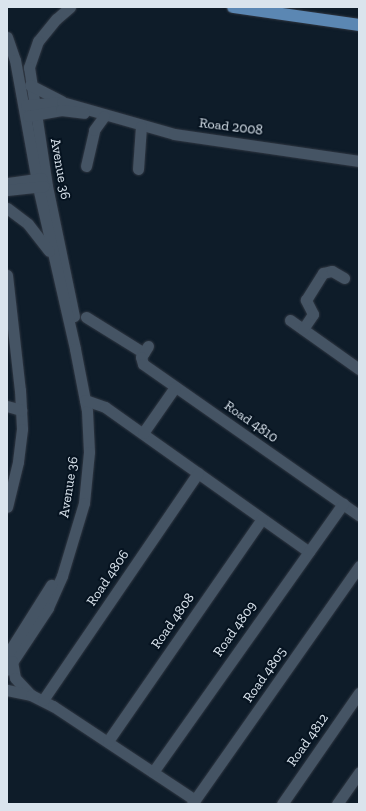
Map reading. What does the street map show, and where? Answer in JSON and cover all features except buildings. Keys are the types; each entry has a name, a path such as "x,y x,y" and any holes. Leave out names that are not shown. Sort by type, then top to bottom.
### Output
{"main road":[{"path":"233,7 359,25"}],"street":[{"name":"Avenue 36","path":"29,110 29,67 33,50 50,26 70,7"},
{"name":"Avenue 36","path":"7,37 29,110 54,258 75,349 85,400 89,433 88,471 75,536 41,604 9,662"},
{"path":"30,85 62,102"},
{"name":"Road 2008","path":"29,110 62,102 102,115 179,135 359,161"},
{"name":"Road 2008","path":"29,110 61,110 102,115"},
{"path":"86,166 94,130 102,115"},
{"path":"138,169 141,126"},
{"name":"Avenue 36","path":"42,182 69,284 75,349"},
{"path":"7,183 42,182"},
{"path":"7,190 42,182"},
{"path":"7,208 28,224 54,258"},
{"path":"303,329 313,314 306,300 323,273 332,270 344,278"},
{"path":"7,275 21,410 18,462 7,507"},
{"name":"Road 4810","path":"86,317 146,350 141,359 143,364 359,515"},
{"path":"290,320 359,369"},
{"path":"143,433 175,387"},
{"path":"85,400 104,407 143,433 309,552"},
{"path":"7,406 21,410"},
{"name":"Road 4806","path":"43,700 198,473"},
{"name":"Road 4809","path":"152,772 343,504"},
{"name":"Road 4808","path":"108,741 262,519"},
{"name":"Road 4805","path":"7,690 31,695 43,700 108,741 193,802 359,566"},
{"path":"9,662 15,678 31,695"},
{"name":"Road 4812","path":"282,804 359,693"},
{"name":"Road 4805","path":"7,698 31,695"},
{"path":"337,804 359,772"}]}
